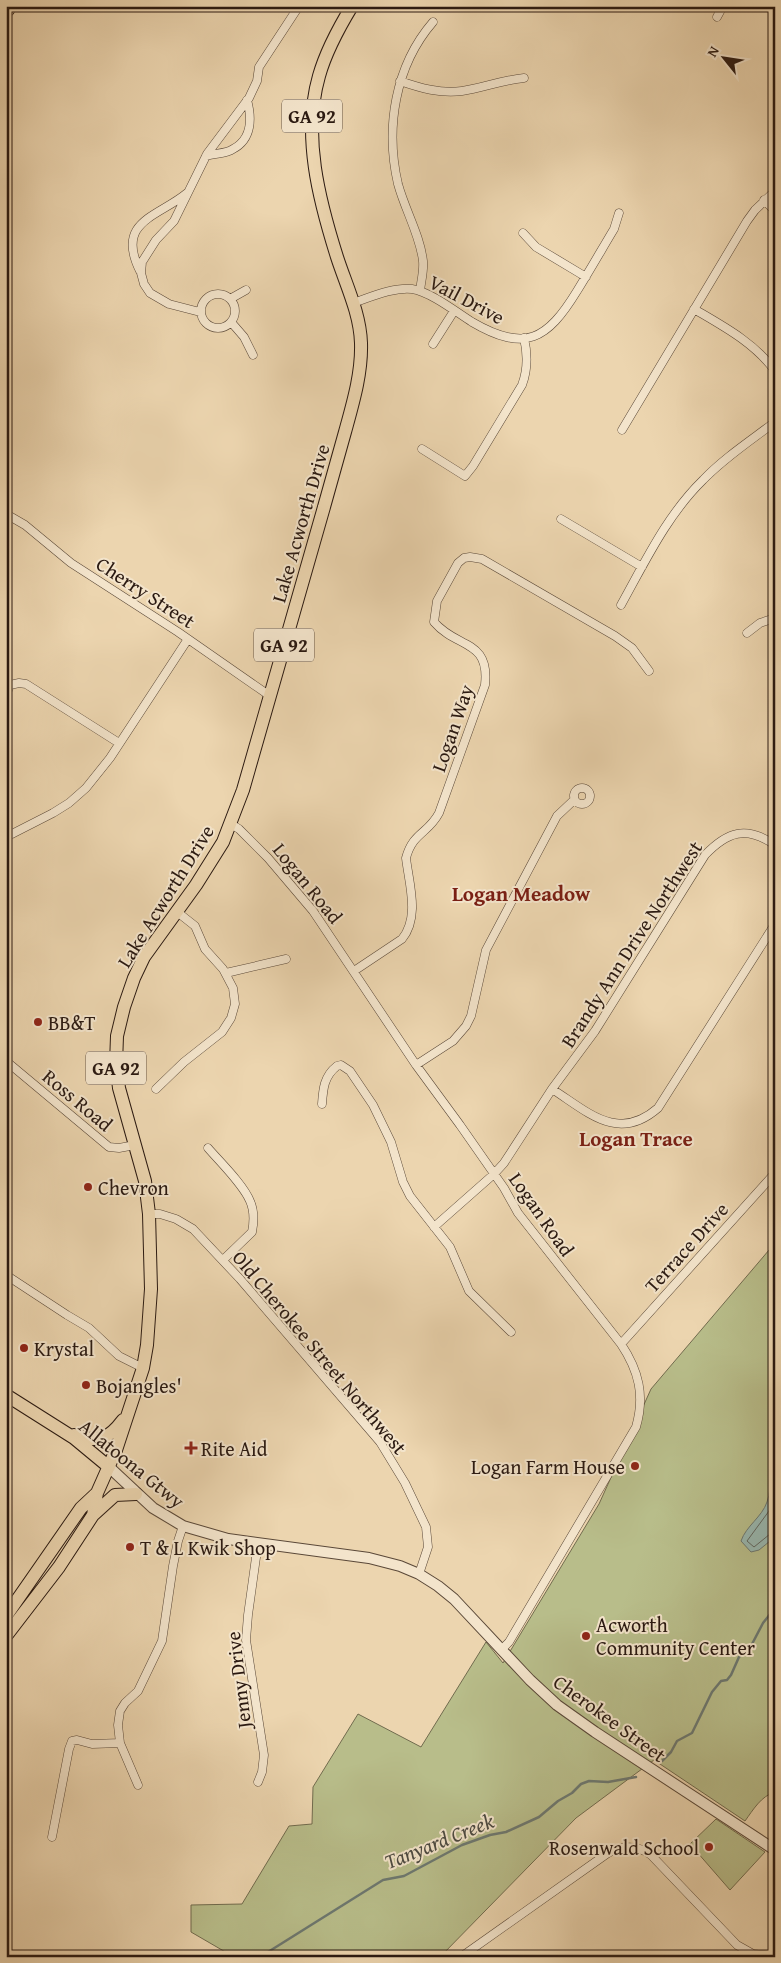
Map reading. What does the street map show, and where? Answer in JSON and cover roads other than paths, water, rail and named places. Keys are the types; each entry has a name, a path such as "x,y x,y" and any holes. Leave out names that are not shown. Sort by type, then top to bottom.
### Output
{"highway":[{"path":"6,10 9,6"}],"main road":[{"name":"Lake Acworth Drive","path":"6,1636 58,1567 93,1515 97,1493 109,1467 143,1368 147,1345 151,1289 149,1214 145,1181 119,1088 116,1064 117,1036 124,1007 144,957 213,858 231,824 243,790 332,481 356,387 361,343 357,317 329,232 320,194 312,126 315,91 321,68 334,37 352,6"},
{"name":"Allatoona Gtwy","path":"6,1395 65,1432 109,1467"},
{"path":"65,1432 82,1438 104,1438 116,1429 129,1412"},
{"name":"Lake Acworth Drive","path":"6,1616 81,1508 97,1493"},
{"path":"93,1515 115,1495 136,1494"}],"street":[{"path":"141,273 142,262 174,221 206,156 218,136 247,100 254,88 260,67 299,6"},
{"path":"717,16 723,6"},
{"path":"420,291 423,267 421,252 398,185 393,149 395,108 400,81 413,50 432,22"},
{"path":"400,81 434,90 460,91 506,80 524,78"},
{"path":"206,156 233,150 247,136 251,112 247,100"},
{"path":"622,430 747,221 764,200 775,191"},
{"path":"189,192 176,203 144,220 137,230 133,248 134,257 144,284 150,293 169,304 200,312"},
{"path":"764,200 775,211"},
{"name":"Vail Drive","path":"353,302 408,289 420,291 494,334 516,339 524,338 546,330 555,324 563,314 614,229 619,213"},
{"path":"523,233 536,247 586,277"},
{"path":"230,299 246,290"},
{"path":"213,294 224,295 230,299 234,305 235,312 231,322 222,328 216,329 204,323 200,312 203,301 213,294"},
{"path":"694,308 742,340 775,371"},
{"path":"433,344 454,311"},
{"path":"231,322 244,337 253,355"},
{"path":"422,449 465,476 522,385 528,363 524,338"},
{"path":"620,605 672,518 702,480 775,422"},
{"name":"Cherry Street","path":"6,514 24,525 72,563 188,639 270,696"},
{"path":"561,519 642,567"},
{"name":"Logan Way","path":"354,971 402,939 408,932 413,914 406,858 408,851 414,839 431,825 439,813 485,685 484,663 479,653 472,646 442,632 434,622 437,600 458,563 470,556 482,559 615,636 632,648 648,671"},
{"path":"747,633 760,622 775,618"},
{"path":"6,837 53,813 77,797 95,778 188,639"},
{"path":"6,695 10,685 26,684 120,743"},
{"path":"416,1065 453,1041 466,1026 471,1016 486,950 557,816 574,800"},
{"name":"Logan Road","path":"231,824 239,829 298,891 416,1065 460,1124 518,1213 621,1344 630,1360 641,1391 641,1410 636,1427 509,1642 501,1650"},
{"name":"Brandy Ann Drive Northwest","path":"434,1227 494,1174 512,1152 552,1089 595,1031 705,855 722,839 732,834 758,836 775,845"},
{"path":"156,1089 184,1062 222,1032 231,1018 235,1004 234,995 226,973 205,949 195,926 176,911"},
{"path":"552,1089 595,1116 613,1124 628,1125 650,1116 658,1108 775,924"},
{"path":"226,973 286,959"},
{"name":"Ross Road","path":"6,1060 109,1147 119,1148 135,1145"},
{"path":"322,1104 324,1085 328,1075 337,1066 346,1067 360,1085 385,1127 403,1182 410,1196 450,1247 469,1291 511,1332"},
{"path":"208,1148 233,1176 250,1201 254,1220 252,1232 223,1260"},
{"name":"Terrace Drive","path":"621,1344 775,1173"},
{"name":"Old Cherokee Street Northwest","path":"149,1214 160,1214 184,1223 193,1229 223,1260 380,1442 390,1456 417,1507 428,1534 428,1547 419,1574"},
{"path":"6,1275 67,1316 89,1328 119,1356 143,1368"},
{"name":"Allatoona Gtwy","path":"109,1467 153,1508 183,1526 217,1537 369,1558 400,1566 419,1574"},
{"path":"138,1785 120,1744 118,1725 120,1711 125,1703 138,1691 162,1641 173,1566 183,1526"},
{"name":"Jenny Drive","path":"258,1543 246,1640 264,1755 262,1772 258,1782"},
{"name":"Cherokee Street","path":"419,1574 454,1598 536,1686 573,1717 775,1850"},
{"path":"52,1837 72,1741 78,1740 92,1744 120,1744"},
{"path":"461,1957 608,1853 618,1848 630,1847 642,1849 651,1855 736,1945 753,1954 775,1956"}],"water":[{"path":"775,1451 775,1537 759,1550 751,1552 741,1541 767,1502"}],"waterway":[{"name":"Tanyard Creek","path":"662,1761 671,1752 677,1741 692,1733 712,1692 721,1681 727,1680 731,1675 739,1657 751,1646 763,1623 775,1608"},
{"name":"Tanyard Creek","path":"260,1957 383,1880 404,1876 462,1845 490,1835 506,1832 539,1817 558,1801 572,1793 581,1784 589,1781 608,1782 636,1777"}],"place":[{"name":"BB&T","path":"38,1022"},
{"name":"Chevron","path":"88,1187"},
{"name":"Krystal","path":"24,1348"},
{"name":"Bojangles'","path":"86,1385"},
{"name":"Rite Aid","path":"191,1448"},
{"name":"Logan Farm House","path":"635,1466"},
{"name":"T & L Kwik Shop","path":"130,1547"},
{"name":"Acworth Community Center","path":"586,1636"},
{"name":"Rosenwald School","path":"709,1847"}],"district":[{"name":"Logan Meadow","path":"521,893"},
{"name":"Logan Trace","path":"636,1138"}]}
